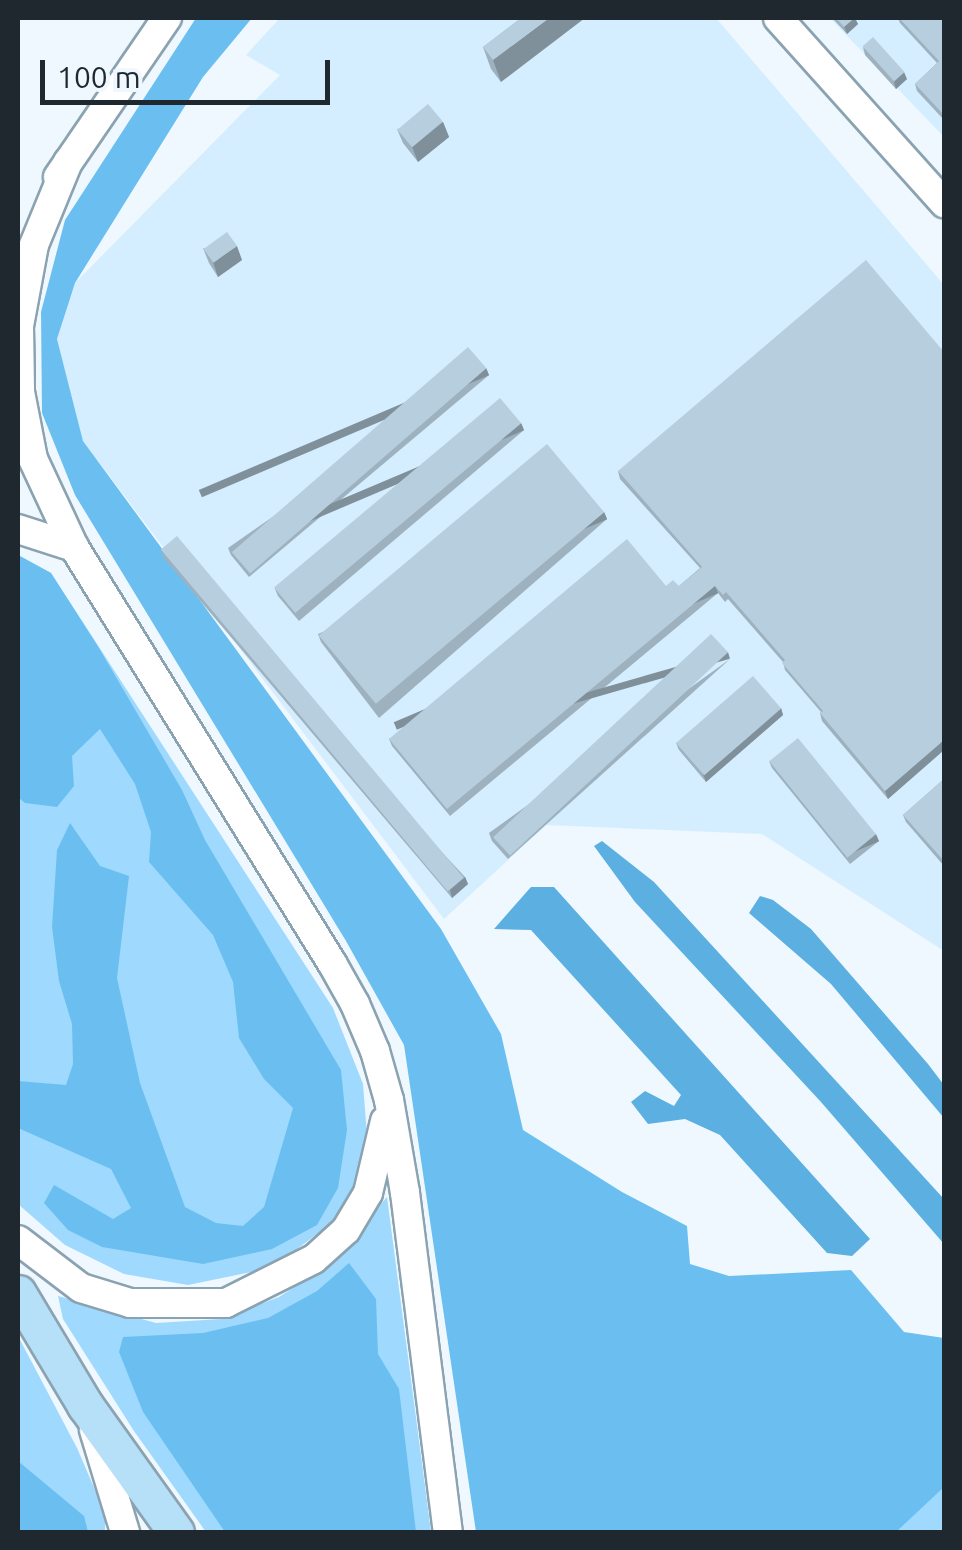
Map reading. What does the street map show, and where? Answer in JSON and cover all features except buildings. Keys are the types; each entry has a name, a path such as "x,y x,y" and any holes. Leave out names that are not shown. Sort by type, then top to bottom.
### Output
{"main road":[{"path":"18,1294 85,1405 176,1532"}],"street":[{"path":"18,236 167,18"},
{"path":"778,18 944,203"},
{"path":"68,162 34,245 19,326 20,392 34,459 74,548 356,1004 389,1100 448,1532"},
{"path":"18,529 74,548"},
{"path":"18,1240 81,1288 113,1298 181,1306 226,1304 314,1259 346,1230 368,1193 389,1100"},
{"path":"85,1405 124,1516 125,1532"}],"shaded area":[{"path":"196,18 252,18 203,77 75,283 57,339 83,441 441,929 501,1034 523,1130 622,1192 687,1226 690,1264 729,1276 851,1270 904,1332 944,1338 944,1487 896,1532 476,1532 404,1045 346,941 75,495 42,413 41,312 65,220"},
{"path":"280,18 716,18 944,285 944,951 762,834 546,825 444,919 83,441 57,339 75,283 280,75 246,55"},
{"path":"830,18 944,18 944,137"},
{"path":"18,555 51,573 333,1008 363,1084 367,1135 355,1186 333,1222 293,1252 256,1271 188,1285 124,1274 65,1245 18,1204"},
{"path":"18,555 51,573 99,648 182,790 205,840 341,1070 347,1130 338,1188 317,1225 272,1249 203,1264 102,1247 68,1230 44,1203 54,1185 113,1219 131,1208 111,1169 18,1128 18,1081 66,1085 73,1064 72,1024 59,981 52,927 57,850 70,823 100,866 129,876 117,978 140,1083 185,1207 216,1223 243,1226 264,1207 293,1108 264,1079 239,1038 233,982 213,935 149,862 151,832 135,784 100,729 72,756 74,786 57,807 25,803 18,797"},
{"path":"602,841 654,882 944,1199 944,1244 821,1102 635,902 594,846"},
{"path":"531,887 554,887 870,1239 852,1256 827,1253 720,1135 685,1119 648,1124 631,1102 645,1091 674,1106 681,1095 531,930 494,929"},
{"path":"760,896 773,900 811,929 928,1064 944,1085 944,1118 831,984 749,913"},
{"path":"387,1197 431,1532 206,1532 134,1431 63,1319 58,1296 156,1323 221,1319 279,1297 327,1266"},
{"path":"349,1263 376,1299 378,1354 399,1389 416,1532 225,1532 143,1412 119,1352 123,1337 203,1333 268,1318 317,1291"},
{"path":"18,1336 77,1448 105,1513 105,1532 18,1532"},
{"path":"18,1461 84,1516 88,1532 18,1532"},
{"path":"944,1487 944,1532 896,1532 903,1522"}]}
